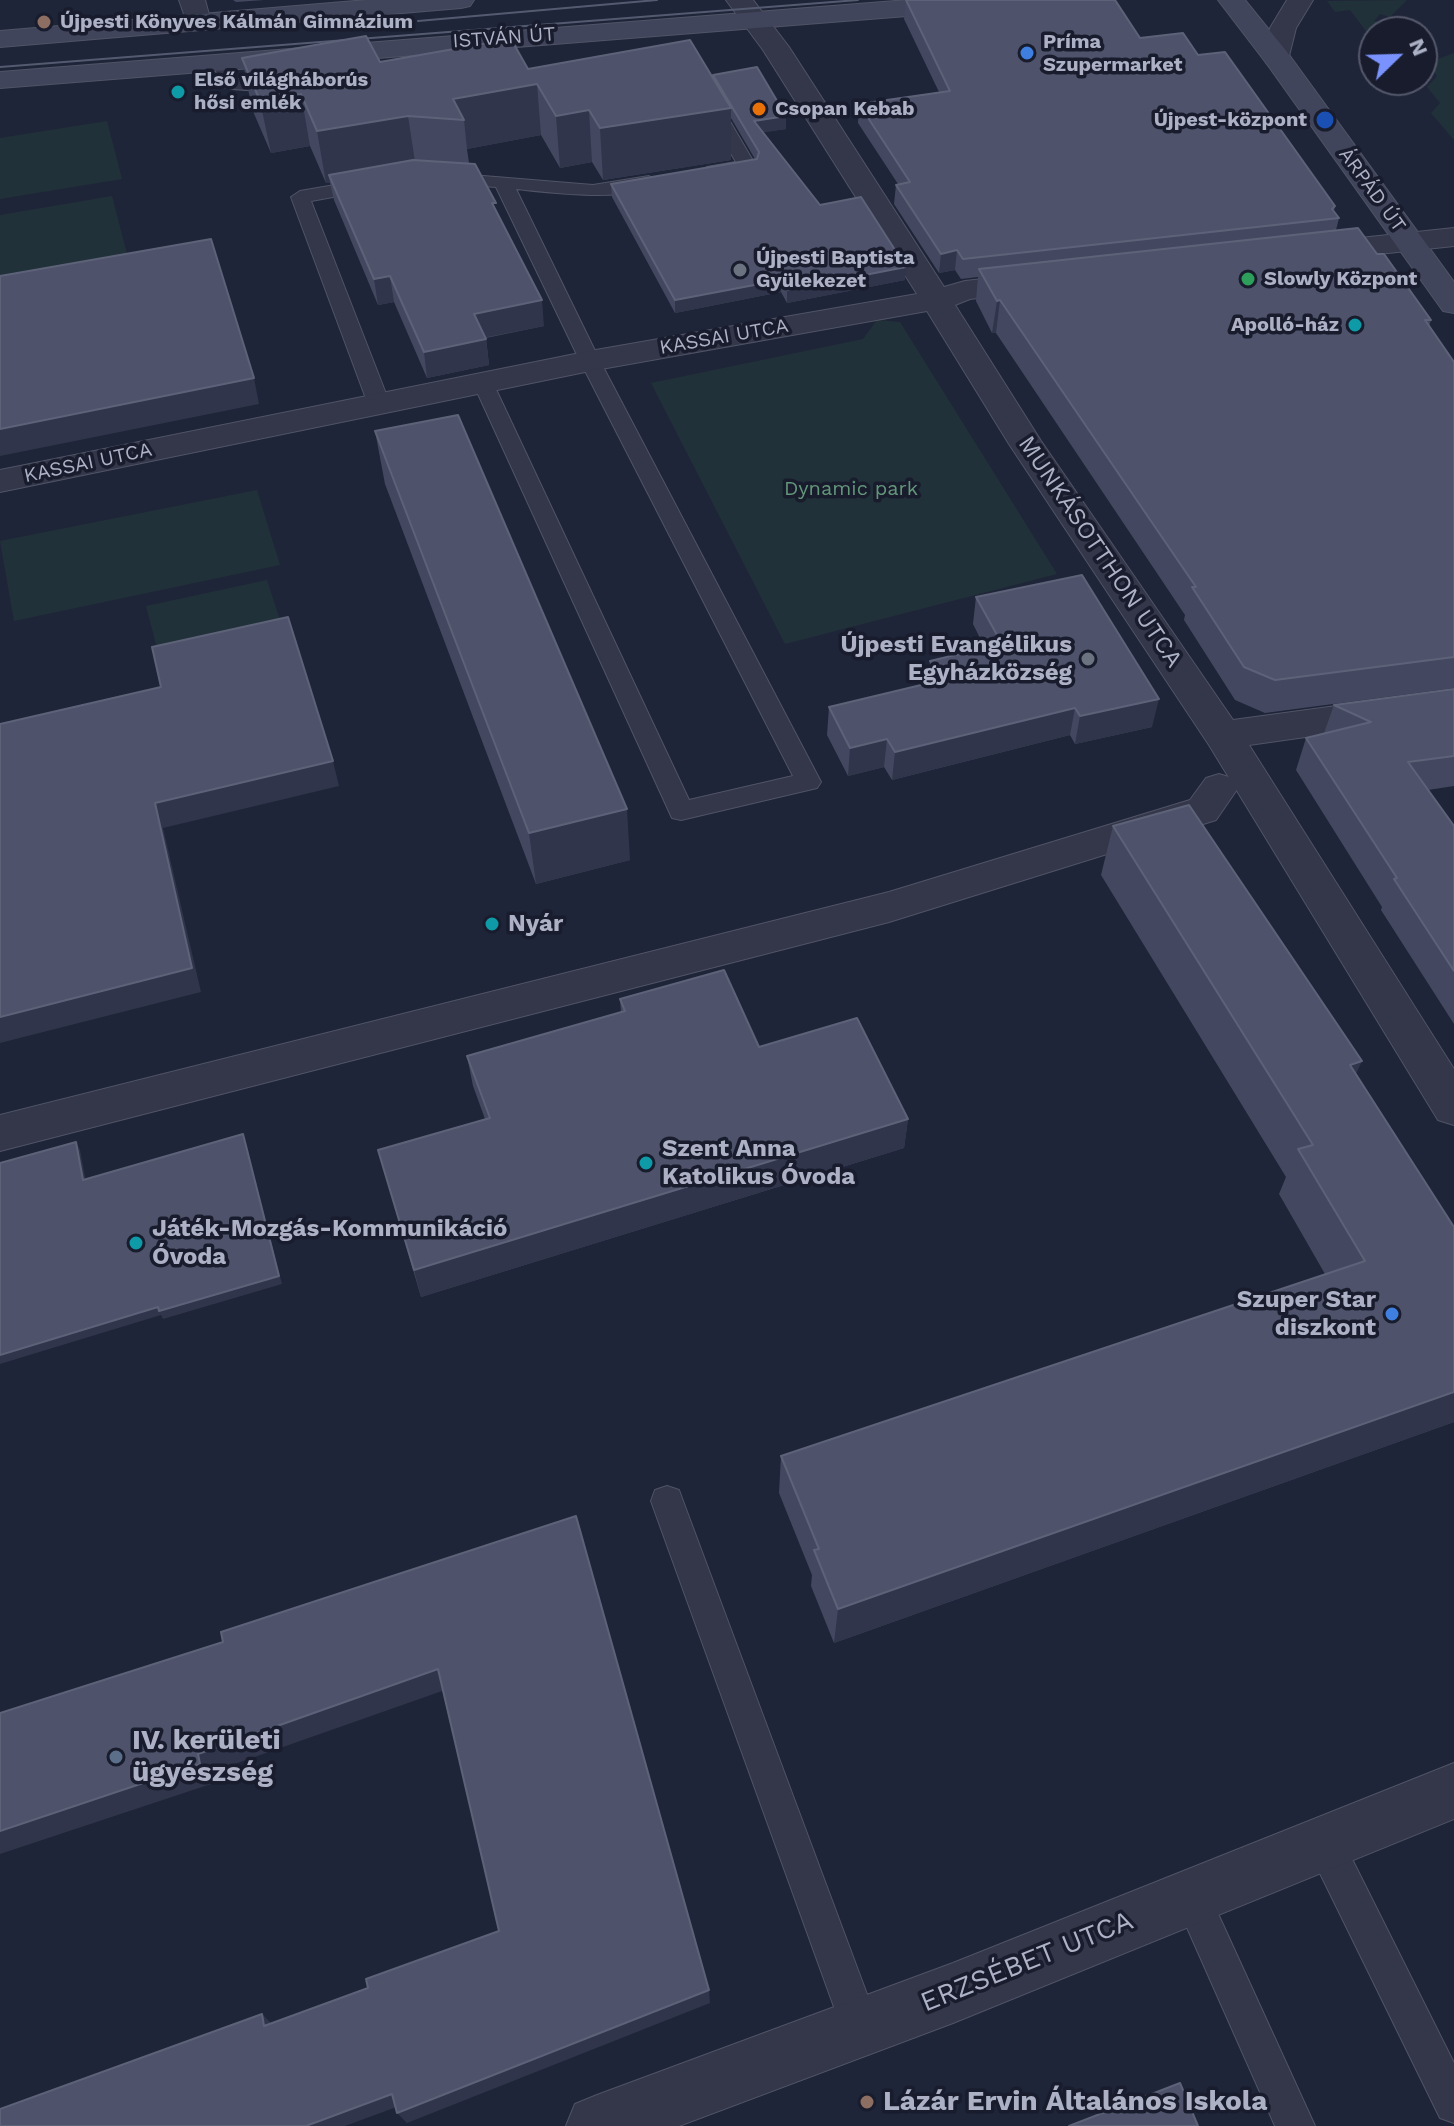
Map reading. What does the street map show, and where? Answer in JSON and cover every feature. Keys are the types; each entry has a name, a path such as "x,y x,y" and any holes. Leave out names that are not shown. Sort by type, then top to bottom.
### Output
{"main road":[{"name":"ISTVÁN ÚT","path":"0,39 195,11 461,0"},
{"name":"ISTVÁN ÚT","path":"0,80 747,10 1008,0"},
{"name":"ÁRPÁD ÚT","path":"1231,0 1277,58 1454,304"}],"street":[{"path":"1277,58 1283,28 1300,0"},
{"name":"MUNKÁSOTTHON UTCA","path":"747,10 938,300 1026,444 1223,735 1454,1107"},
{"path":"1287,255 1454,237"},
{"name":"KASSAI UTCA","path":"0,481 590,361 938,300 965,290 1072,278"},
{"path":"1223,735 1454,703"},
{"path":"0,1133 889,907 1203,810 1219,788"},
{"name":"ERZSÉBET UTCA","path":"597,2126 861,2029 1454,1791"}],"lane":[{"path":"222,60 226,82 232,84 302,81"},
{"path":"701,173 747,166 705,94"},
{"path":"430,178 593,191 670,178"},
{"path":"379,404 300,197 387,182"},
{"path":"483,383 681,811 808,782 590,361 503,182"},
{"path":"667,1501 861,2029"},
{"path":"1324,1842 1454,2104"},
{"path":"1191,1896 1295,2126"}],"green space":[{"path":"1407,0 1391,16 1358,16 1358,20 1350,10 1335,12 1327,1"},
{"path":"1454,53 1454,140 1431,113 1440,103 1434,96 1438,96 1438,59"},
{"path":"107,121 122,179 0,199 0,138"},
{"path":"112,196 128,258 0,281 0,215"},
{"name":"Dynamic park","path":"877,320 900,322 1057,574 785,644 651,383 863,339"},
{"path":"257,490 280,565 14,621 0,541"},
{"path":"267,580 280,620 157,648 146,606"}],"building":[{"path":"906,0 1115,0 1140,38 1183,33 1198,55 1225,52 1335,206 1332,209 1339,218 963,259 957,250 941,254 896,185 910,182 859,104 950,91"},
{"path":"366,36 380,62 511,39 528,69 690,40 731,108 600,128 589,110 556,116 537,84 453,99 464,120 408,116 317,131 301,94 260,101 242,58"},
{"path":"757,67 786,116 754,121 820,205 861,197 906,267 787,290 781,280 675,300 611,184 757,159 759,152 713,75"},
{"path":"413,160 475,164 542,300 474,314 486,339 424,352 390,276 374,279 329,175"},
{"path":"1358,228 1377,254 1384,254 1431,320 1425,320 1454,362 1454,657 1275,680 1244,667 1192,587 1196,587 1000,300 997,301 979,269"},
{"path":"211,239 254,378 0,429 0,276"},
{"path":"458,415 627,809 529,833 375,431"},
{"path":"1082,575 1159,699 1080,716 1075,708 895,752 887,739 850,748 829,707 942,680 930,661 1002,644 976,597"},
{"path":"288,617 333,761 155,803 192,968 0,1017 0,724 161,687 152,647"},
{"path":"1454,689 1454,756 1408,762 1454,826 1454,971 1306,738 1371,722 1334,705"},
{"path":"1189,805 1362,1061 1350,1065 1454,1227 1454,1392 838,1609 814,1550 819,1549 781,1456 1365,1261 1298,1149 1313,1145 1113,826"},
{"name":"Szent Anna Katolikus Óvoda","path":"724,970 759,1047 857,1018 908,1119 414,1270 378,1150 490,1118 467,1056 625,1011 620,999"},
{"name":"Játék-Mozgás-Kommunikáció Óvoda","path":"243,1134 279,1276 159,1311 158,1307 0,1355 0,1163 76,1142 83,1180"},
{"path":"576,1516 709,1990 397,2113 392,2094 306,2126 0,2126 0,2109 262,2014 264,2026 368,1988 366,1979 499,1931 438,1669 198,1754 200,1764 0,1831 0,1713 223,1642 221,1632"},
{"path":"1180,2083 1198,2126 1069,2126"}],"tram line":[{"path":"418,21 657,0"},
{"path":"0,67 858,0"}],"place":[{"name":"Újpesti Könyves Kálmán Gimnázium","path":"44,22"},
{"name":"Príma Szupermarket","path":"1027,53"},
{"name":"Első világháborús hősi emlék","path":"178,92"},
{"name":"Csopan Kebab","path":"759,109"},
{"name":"Újpest-központ","path":"1325,120"},
{"name":"Újpesti Baptista Gyülekezet","path":"740,270"},
{"name":"Slowly Központ","path":"1248,279"},
{"name":"Apolló-ház","path":"1355,325"},
{"name":"Újpesti Evangélikus Egyházközség","path":"1088,659"},
{"name":"Nyár","path":"492,924"},
{"name":"Szent Anna Katolikus Óvoda","path":"646,1163"},
{"name":"Játék-Mozgás-Kommunikáció Óvoda","path":"136,1243"},
{"name":"Szuper Star diszkont","path":"1392,1314"},
{"name":"IV. kerületi ügyészség","path":"116,1757"},
{"name":"Lázár Ervin Általános Iskola","path":"867,2102"}]}
